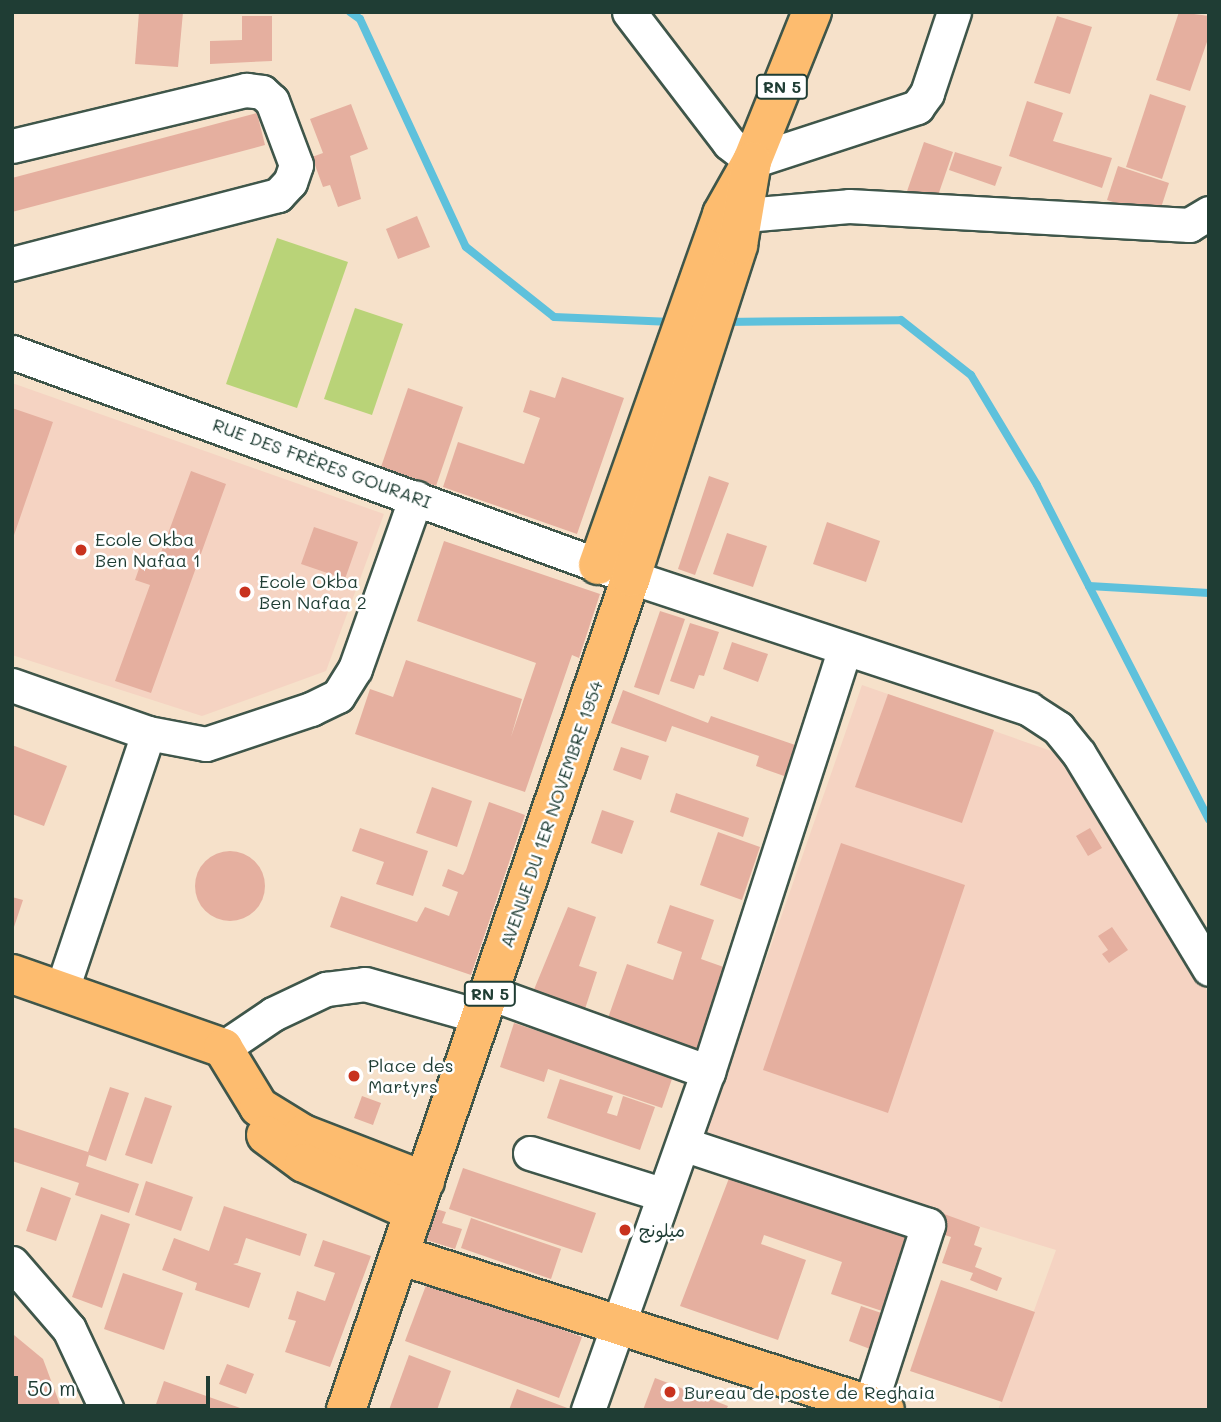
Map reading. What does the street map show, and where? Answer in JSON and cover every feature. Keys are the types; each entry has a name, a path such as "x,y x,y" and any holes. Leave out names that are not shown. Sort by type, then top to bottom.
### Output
{"main road":[{"name":"RN 5","path":"717,266 722,214 752,161 812,12"},
{"name":"RN 5","path":"717,266 745,215 752,161"},
{"name":"AVENUE DU 1ER NOVEMBRE 1954","path":"346,1410 486,1005 614,571 717,266"},
{"path":"12,974 223,1048 244,1085 259,1125 271,1141 304,1163 420,1196"},
{"path":"399,1255 877,1407"}],"street":[{"path":"629,12 729,143 752,161 916,107 927,93 954,12"},
{"path":"12,146 246,90 262,92 272,101 296,164 290,181 278,195 12,264"},
{"path":"745,215 849,206 1189,225 1209,213"},
{"name":"RUE DES FRÈRES GOURARI","path":"12,352 614,571 1029,709 1058,728 1079,754 1209,969"},
{"path":"12,685 148,733 206,744 338,696 355,670 416,497"},
{"path":"588,1410 708,1072 845,649"},
{"path":"61,992 148,733"},
{"path":"223,1048 273,1014 326,989 365,984 486,1005 708,1072"},
{"path":"682,1144 928,1225 877,1407"},
{"path":"530,1153 664,1195"},
{"path":"15,1271 69,1329 107,1410"}],"shaded area":[{"path":"12,383 384,514 326,671 202,716 12,655"},
{"path":"862,685 1060,754 1209,994 1209,1410 998,1410 1056,1250 703,1141"}],"green space":[{"path":"277,238 348,262 297,408 226,384"},
{"path":"355,308 403,324 372,415 324,399"}],"building":[{"path":"139,12 183,12 178,67 135,64"},
{"path":"1179,12 1209,16 1209,36 1190,91 1156,80"},
{"path":"242,16 272,16 272,61 210,64 210,41 242,40"},
{"path":"1057,16 1092,27 1070,94 1034,83"},
{"path":"1150,94 1186,106 1162,179 1126,167"},
{"path":"1027,101 1063,113 1053,141 1112,158 1102,188 1009,156"},
{"path":"351,104 368,149 350,156 361,199 338,207 330,185 323,187 312,157 323,153 310,119"},
{"path":"257,113 265,145 12,212 12,178"},
{"path":"924,142 953,152 933,210 904,200"},
{"path":"955,152 1002,167 995,186 949,170"},
{"path":"1118,166 1169,183 1158,217 1107,200"},
{"path":"417,216 430,247 398,259 386,229"},
{"path":"562,377 624,398 577,534 443,487 458,442 524,464 540,418 523,412 530,390 555,398"},
{"path":"408,388 463,407 436,486 381,467"},
{"path":"12,408 53,422 13,538 12,538"},
{"path":"191,471 226,484 151,693 115,681 150,585 135,580 141,563 155,569"},
{"path":"709,476 729,483 695,575 678,569"},
{"path":"827,522 880,541 866,582 813,564"},
{"path":"314,527 358,542 345,579 301,564"},
{"path":"727,533 767,546 753,587 713,574"},
{"path":"444,541 600,594 579,658 572,655 525,792 355,734 370,689 393,697 406,660 522,699 511,737 536,663 417,621"},
{"path":"660,611 685,619 659,695 634,687"},
{"path":"690,623 719,632 704,676 699,675 694,689 670,681"},
{"path":"732,642 768,654 758,682 723,669"},
{"path":"623,690 708,723 711,716 798,746 787,777 756,766 759,756 672,726 666,742 611,723"},
{"path":"888,694 994,730 962,823 855,787"},
{"path":"12,745 67,766 44,826 12,814"},
{"path":"621,747 649,756 641,780 613,770"},
{"path":"432,787 472,801 457,847 416,833"},
{"path":"676,793 749,818 743,837 670,812"},
{"path":"489,802 525,815 471,975 330,927 341,896 417,922 425,907 449,916 458,892 442,886 448,869 463,875 466,870"},
{"path":"602,810 634,821 622,854 591,843"},
{"path":"360,828 428,851 413,896 376,884 384,862 352,851"},
{"path":"1090,828 1102,848 1088,856 1076,836"},
{"path":"718,832 760,847 742,900 700,885"},
{"path":"841,843 965,885 888,1113 763,1070"},
{"path":"230,851 249,857 259,867 265,886 259,905 249,915 230,921 211,915 201,905 195,886 201,867 211,857"},
{"path":"12,897 23,900 13,930 12,930"},
{"path":"670,905 714,920 701,959 732,970 705,1052 608,1018 627,964 673,980 682,952 657,943"},
{"path":"568,907 596,917 579,966 597,972 585,1009 533,992"},
{"path":"1112,927 1128,950 1109,963 1102,954 1108,950 1098,936"},
{"path":"514,1023 673,1076 662,1108 548,1069 544,1082 500,1067"},
{"path":"560,1079 613,1096 607,1113 617,1116 623,1096 655,1107 640,1150 547,1118"},
{"path":"110,1087 129,1093 106,1161 89,1155 86,1166 139,1184 129,1213 75,1195 79,1183 12,1161 12,1127 88,1152"},
{"path":"362,1096 381,1103 373,1125 354,1118"},
{"path":"145,1097 172,1106 152,1164 125,1155"},
{"path":"463,1168 596,1213 582,1253 449,1209"},
{"path":"731,1173 914,1238 888,1313 831,1294 842,1262 764,1235 761,1244 806,1260 778,1340 680,1306"},
{"path":"146,1181 193,1197 181,1231 135,1215"},
{"path":"41,1187 71,1198 56,1241 26,1231"},
{"path":"224,1206 307,1234 300,1256 246,1238 238,1263 233,1264 261,1273 249,1308 195,1290 197,1283 162,1270 174,1238 209,1251"},
{"path":"433,1208 446,1212 442,1223 462,1229 455,1249 423,1239"},
{"path":"101,1214 130,1224 102,1308 72,1297"},
{"path":"944,1214 980,1227 974,1245 982,1248 975,1267 1002,1278 997,1291 970,1280 973,1273 942,1263 951,1237 938,1233"},
{"path":"471,1218 561,1249 551,1279 461,1248"},
{"path":"323,1240 371,1256 330,1367 285,1352 296,1321 288,1319 297,1291 325,1301 335,1273 314,1266"},
{"path":"123,1273 183,1293 164,1350 104,1329"},
{"path":"428,1280 582,1337 559,1398 405,1341"},
{"path":"941,1280 1035,1312 1002,1402 910,1371"},
{"path":"861,1306 890,1316 878,1352 849,1341"},
{"path":"14,1335 43,1359 62,1410 12,1410"},
{"path":"409,1355 451,1371 437,1410 389,1410"},
{"path":"227,1364 254,1374 246,1394 219,1384"},
{"name":"Bureau de poste de Reghaia","path":"655,1378 728,1406 726,1410 643,1410"},
{"path":"164,1381 243,1409 154,1410"},
{"path":"517,1389 570,1409 570,1410 509,1410"}],"waterway":[{"path":"350,12 360,19 466,247 554,317 672,322"},
{"path":"724,322 901,320 971,375 1037,485 1209,819"},
{"path":"1089,586 1209,593"}],"place":[{"name":"Ecole Okba Ben Nafaa 1","path":"81,550"},
{"name":"Ecole Okba Ben Nafaa 2","path":"245,592"},
{"name":"Place des Martyrs","path":"354,1076"},
{"name":"ميلونج","path":"625,1230"},
{"name":"Bureau de poste de Reghaia","path":"670,1392"}]}
